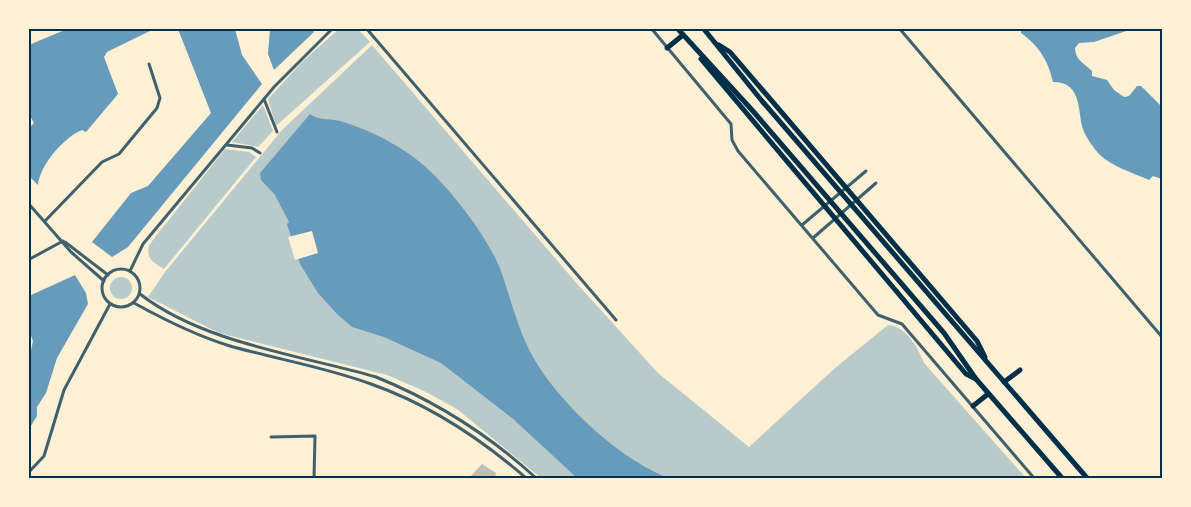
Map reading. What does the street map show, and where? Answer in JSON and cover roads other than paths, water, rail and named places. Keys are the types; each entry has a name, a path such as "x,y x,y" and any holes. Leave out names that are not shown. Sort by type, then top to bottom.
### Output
{"highway":[{"path":"677,28 707,69 966,374 976,380"},
{"path":"703,28 762,101 1087,478"},
{"path":"667,48 683,35"},
{"path":"715,43 730,52 977,341 990,365"},
{"path":"693,48 753,110 935,323 976,380 1062,478"},
{"path":"1004,382 1020,370"},
{"path":"973,405 988,394"}],"street":[{"path":"130,272 143,244 264,99 306,53 333,28"},
{"path":"366,28 616,320"},
{"path":"651,28 731,124 732,140 738,151 878,315 902,324 1034,478"},
{"path":"899,28 1162,337"},
{"path":"45,221 102,162 119,154 157,108 160,98 149,64"},
{"path":"264,99 276,132"},
{"path":"227,145 252,148 260,153"},
{"path":"802,225 866,171"},
{"path":"813,238 876,183"},
{"path":"28,203 71,252 104,281"},
{"path":"28,260 63,241"},
{"path":"63,241 108,274"},
{"path":"121,270 130,272 137,278 140,294 134,303 122,308 110,304 102,291 108,274 121,270"},
{"path":"140,294 159,307 213,333 376,377 431,402 483,435 536,478"},
{"path":"134,303 211,339 371,384 428,408 478,440 526,478"},
{"path":"28,473 44,456 64,390 110,304"},
{"path":"211,339 213,333"},
{"path":"320,368 322,362"},
{"path":"428,408 431,402"},
{"path":"271,437 315,436 314,478"}],"water":[{"path":"67,29 154,29 107,52 104,57 118,94 86,132 82,130 60,146 43,169 38,185 29,176 29,128 34,123 29,114 29,45"},
{"path":"178,29 235,29 242,55 262,84 128,247 112,257 92,242 131,193 148,186 211,113"},
{"path":"270,29 313,29 314,32 274,70 268,54"},
{"path":"1021,29 1132,29 1094,42 1079,43 1075,48 1080,61 1092,71 1092,76 1107,80 1114,90 1124,97 1129,96 1137,86 1141,86 1162,107 1162,179 1153,176 1149,180 1116,166 1099,154 1083,130 1078,103 1073,91 1062,83 1053,82 1042,54 1021,33"},
{"path":"310,114 340,121 379,136 416,159 437,178 482,234 496,259 523,336 544,375 575,411 611,444 650,470 669,478 577,478 512,418 441,363 384,337 352,327 337,314 318,293 300,264 287,224 289,222 275,195 261,180 260,173"},
{"path":"75,275 86,293 88,304 57,358 46,393 37,407 37,416 29,429 28,364 33,341 29,331 29,296"}]}
